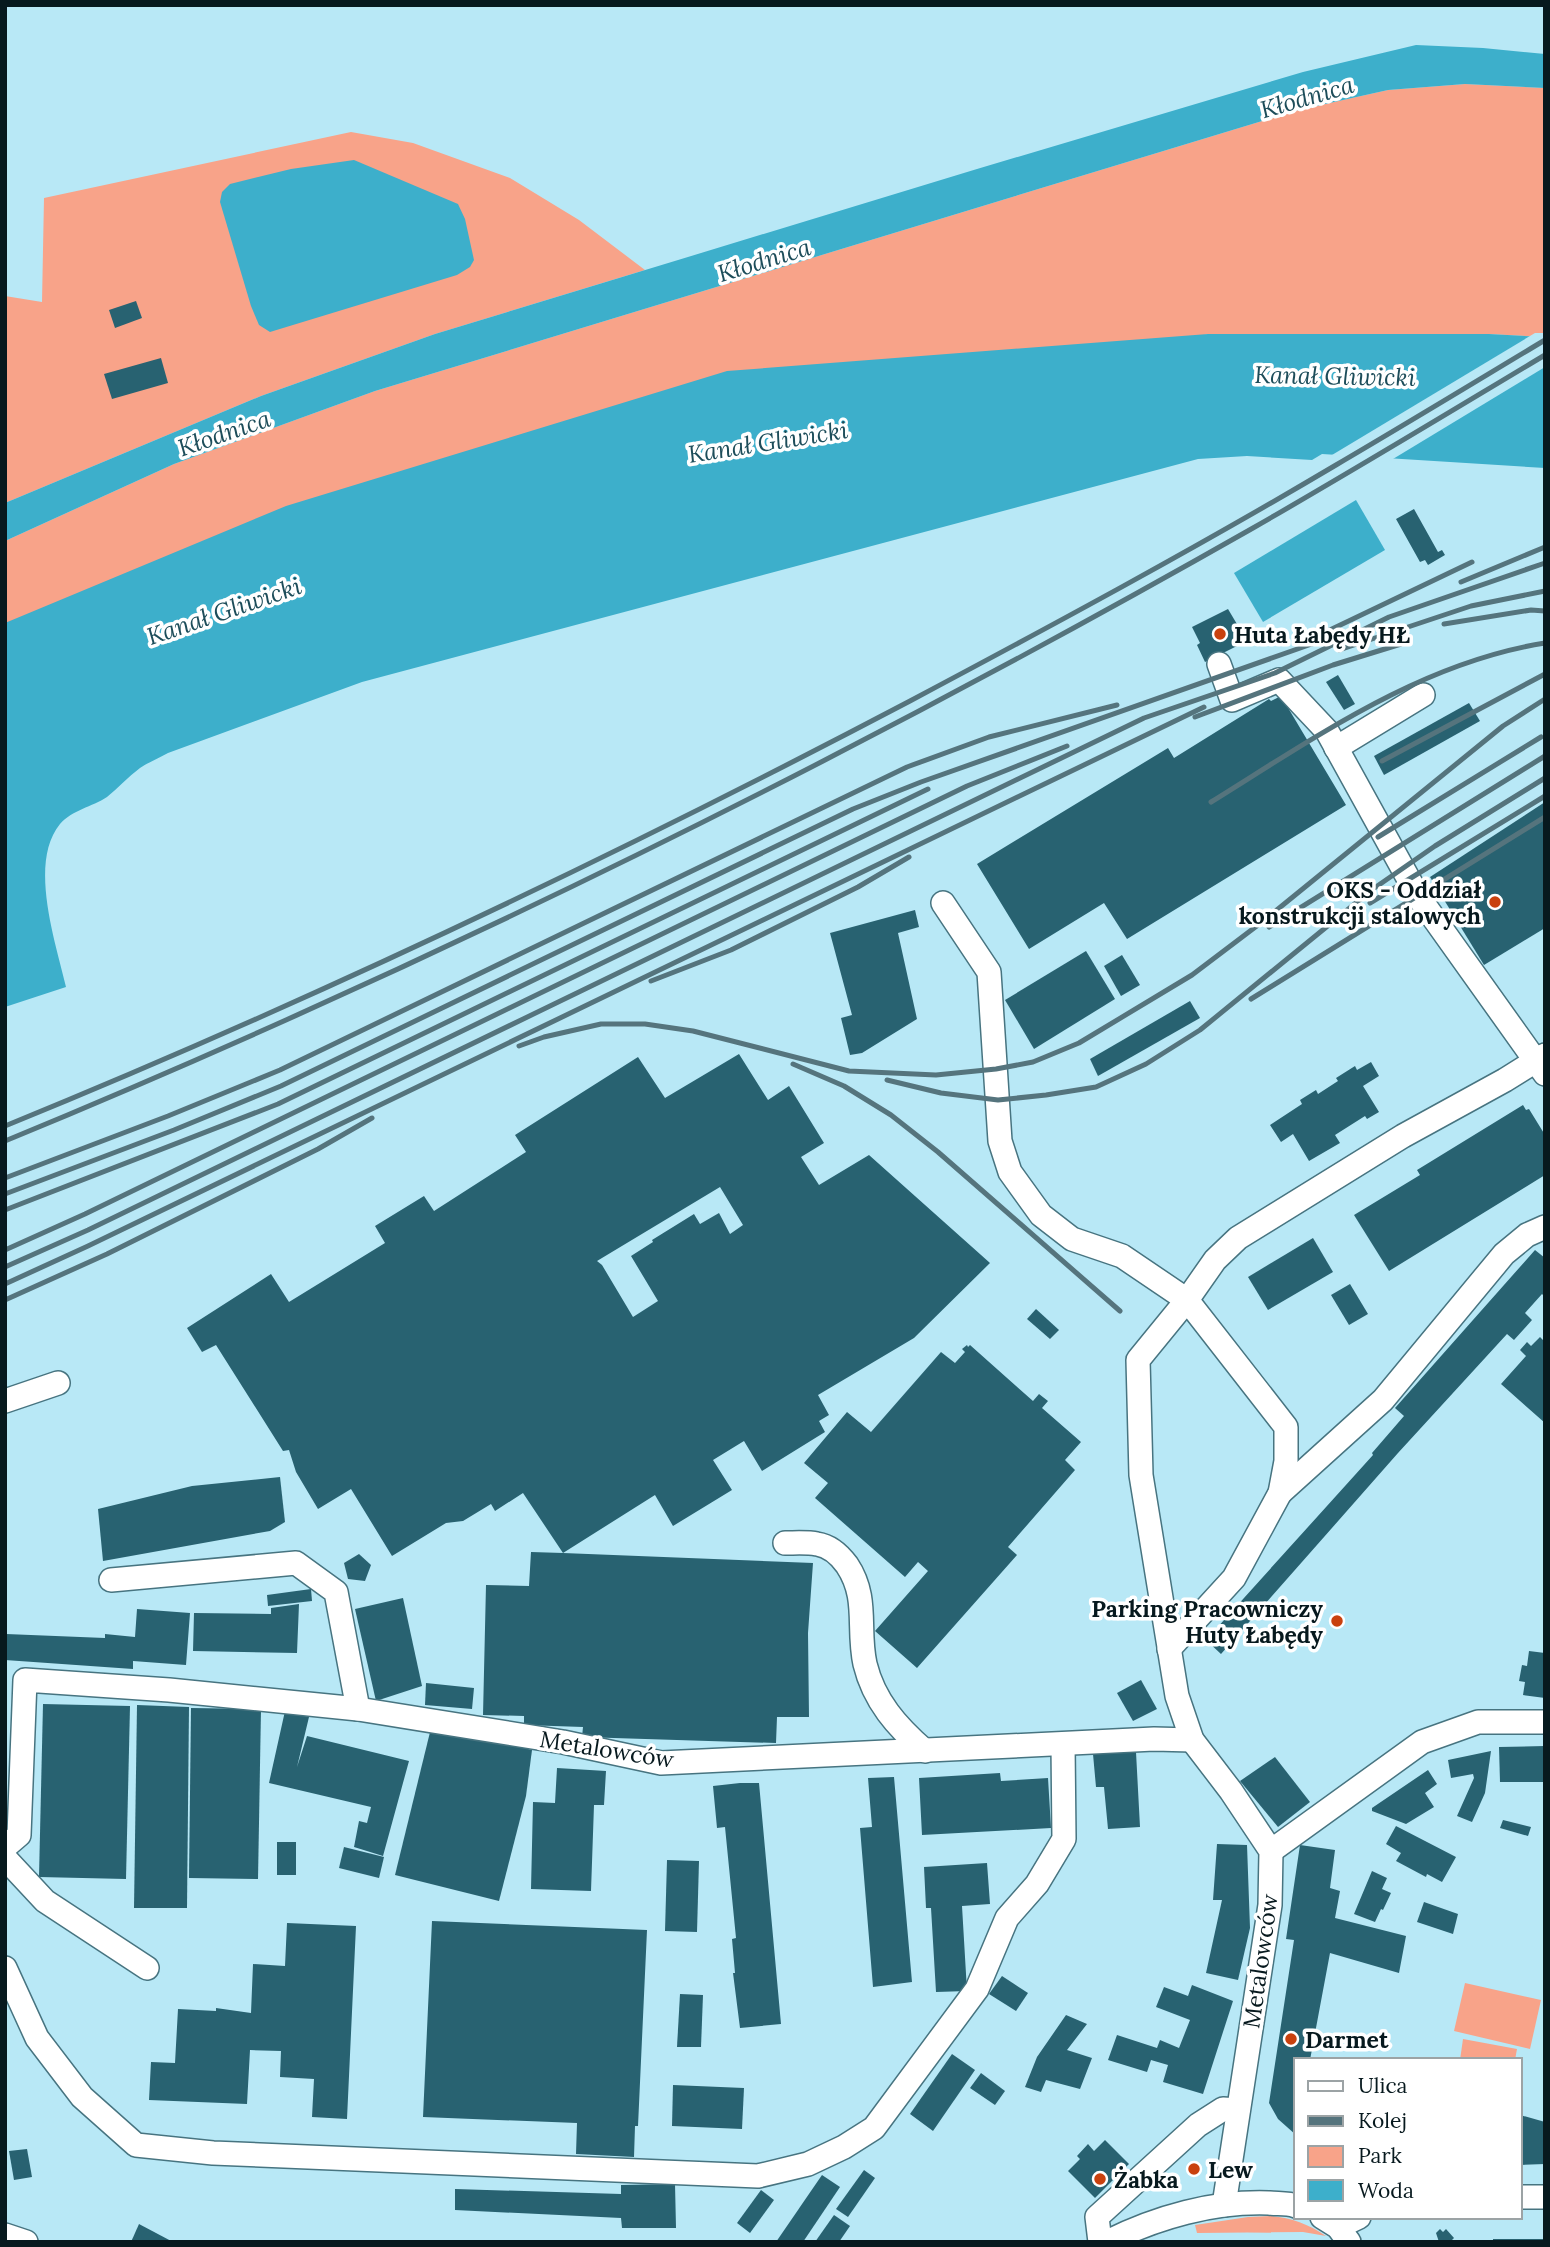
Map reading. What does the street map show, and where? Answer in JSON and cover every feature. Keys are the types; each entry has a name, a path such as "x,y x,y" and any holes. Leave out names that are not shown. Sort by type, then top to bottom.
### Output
{"street":[{"path":"1219,664 1232,700 1279,680 1327,731 1418,896 1542,1063 1403,1136 1238,1238 1215,1260 1187,1300 1138,1360 1141,1475 1177,1696 1192,1740 1231,1791 1271,1851 1422,1742 1478,1722 1545,1722"},
{"path":"1336,748 1423,695"},
{"path":"943,902 989,972 1000,1141 1010,1172 1041,1215 1072,1239 1122,1256 1187,1300 1286,1427 1286,1461 1280,1493 1234,1578 1169,1649"},
{"path":"1280,1493 1383,1400 1504,1254 1527,1235 1545,1227"},
{"path":"5,1401 58,1383"},
{"path":"785,1543 819,1544 838,1553 853,1575 862,1600 865,1663 878,1701 903,1732 925,1751"},
{"path":"111,1580 296,1563 336,1592 358,1709"},
{"name":"Metalowców","path":"5,1847 19,1835 25,1680 169,1690 358,1709 563,1742 661,1763 1154,1739 1192,1740"},
{"path":"5,1968 37,2038 82,2097 136,2145 213,2152 758,2176 808,2164 844,2147 874,2128 977,1989 1007,1918 1037,1884 1064,1839 1063,1745"},
{"name":"Metalowców","path":"1224,2205 1270,1905 1271,1851"},
{"path":"5,1858 45,1901 147,1968"},
{"path":"1100,2242 1097,2217 1198,2125 1223,2109 1238,2110"},
{"path":"1522,2197 1545,2197"},
{"path":"1107,2242 1151,2222 1224,2205 1251,2203 1294,2206"},
{"path":"1336,2229 1355,2219"},
{"path":"5,2235 26,2242"}],"green space":[{"path":"1465,84 1545,88 1545,337 1489,334 1208,334 5,623 5,541 174,464 375,391 1298,110 1388,90"},
{"path":"351,132 413,143 510,178 579,220 645,270 435,334 261,396 5,503 5,296 42,302 44,198"},
{"path":"1465,1983 1541,2000 1530,2049 1454,2031"},
{"path":"1463,2039 1517,2049 1515,2058 1460,2058"},
{"path":"1271,2216 1300,2222 1326,2236 1303,2232 1197,2233 1195,2225 1248,2217"}],"water":[{"name":"Kłodnica","path":"1416,45 1545,54 1545,88 1465,84 1388,90 1298,110 375,391 174,464 5,541 5,503 261,396 435,334 1303,72"},
{"path":"354,160 458,204 465,219 474,260 470,267 457,275 270,332 259,325 251,306 220,202 222,192 230,184 291,169"},
{"name":"Kanał Gliwicki","path":"1208,334 1489,334 1545,337 1545,468 1322,454 1312,460 1247,456 1198,459 362,682 168,753 140,768 107,797 65,819 51,840 45,881 51,926 66,987 5,1007 5,623 286,506 727,371"},
{"path":"1356,500 1385,550 1263,622 1234,573"}],"pier":[{"path":"1535,333 1545,333 1545,367 1388,462 1327,458"}],"building":[{"path":"136,301 142,318 115,328 109,310"},
{"path":"161,358 168,383 112,399 104,374"},
{"path":"1414,509 1438,552 1442,550 1445,555 1428,565 1425,560 1420,562 1396,519"},
{"name":"Huta Łabędy HŁ","path":"1228,609 1247,641 1205,662 1192,627"},
{"path":"1338,675 1355,704 1344,710 1326,682"},
{"path":"1281,696 1346,805 1127,939 1104,903 1029,949 977,864 1168,748 1174,758 1269,699 1271,701"},
{"path":"1469,703 1480,721 1384,775 1374,756"},
{"name":"OKS - Oddział konstrukcji stalowych","path":"1545,802 1545,928 1484,965 1430,877"},
{"path":"915,910 919,927 898,933 917,1019 862,1053 850,1055 841,1018 852,1015 830,933"},
{"path":"1086,951 1115,999 1034,1049 1005,1000"},
{"path":"1122,955 1140,985 1121,996 1104,966"},
{"path":"1190,1001 1200,1018 1098,1076 1090,1059"},
{"path":"739,1054 768,1100 789,1086 824,1143 801,1157 819,1185 869,1155 990,1263 914,1338 818,1395 829,1415 819,1421 825,1432 762,1471 744,1441 713,1460 732,1490 673,1526 655,1495 563,1553 523,1493 495,1511 491,1504 463,1521 446,1523 392,1556 351,1489 318,1509 296,1472 289,1450 283,1451 216,1345 202,1352 187,1328 271,1274 289,1302 385,1243 375,1226 424,1196 434,1211 526,1152 515,1135 638,1057 665,1098","holes":["720,1187 743,1225 730,1234 719,1213 700,1224 694,1214 631,1256 658,1301 633,1317 597,1261"]},
{"path":"1371,1062 1379,1076 1363,1086 1379,1112 1367,1119 1365,1116 1335,1135 1340,1143 1309,1161 1293,1134 1281,1142 1270,1125 1302,1104 1300,1100 1316,1090 1318,1094 1355,1066 1357,1070"},
{"path":"1523,1105 1526,1110 1529,1109 1545,1135 1545,1175 1389,1271 1354,1215 1420,1175 1417,1170"},
{"path":"1313,1238 1333,1272 1268,1310 1248,1277"},
{"path":"1535,1250 1545,1258 1545,1297 1542,1294 1525,1313 1532,1320 1514,1340 1507,1334 1221,1654 1206,1640 1373,1455 1404,1416 1395,1408"},
{"path":"1350,1284 1368,1314 1349,1325 1331,1295"},
{"path":"1036,1309 1059,1330 1050,1339 1027,1319"},
{"path":"1540,1337 1545,1342 1545,1423 1501,1384 1526,1356 1520,1350 1527,1342 1531,1346"},
{"path":"967,1345 1033,1401 1039,1394 1048,1401 1042,1408 1081,1442 1065,1460 1075,1470 1008,1547 1017,1555 917,1668 875,1631 928,1571 918,1562 905,1577 815,1498 828,1483 804,1463 847,1412 871,1432 941,1352 955,1363 965,1352 962,1349"},
{"path":"280,1477 285,1522 270,1531 103,1561 98,1509 192,1486"},
{"path":"531,1552 813,1563 808,1633 809,1717 777,1717 776,1743 582,1737 583,1727 524,1725 524,1716 483,1715 486,1585 529,1586"},
{"path":"359,1554 371,1565 365,1581 348,1579 344,1563"},
{"path":"311,1589 312,1601 268,1606 267,1595"},
{"path":"403,1598 422,1686 376,1701 355,1609"},
{"path":"299,1604 297,1653 193,1651 194,1613 271,1614 271,1608"},
{"path":"137,1609 190,1613 186,1665 133,1661 133,1669 5,1660 6,1634 105,1638 105,1634 135,1637"},
{"path":"1529,1651 1545,1653 1545,1698 1523,1695 1525,1682 1519,1681 1522,1665 1527,1666"},
{"path":"1141,1680 1157,1709 1133,1721 1117,1693"},
{"path":"426,1683 474,1688 472,1709 425,1705"},
{"path":"43,1704 130,1706 126,1879 39,1877"},
{"path":"137,1705 189,1707 187,1908 134,1908"},
{"path":"191,1708 261,1709 258,1879 189,1878"},
{"path":"285,1711 309,1717 297,1767 307,1736 409,1761 383,1856 354,1847 359,1821 367,1823 371,1807 269,1783"},
{"path":"432,1724 532,1750 526,1796 499,1901 395,1875"},
{"path":"1545,1746 1545,1782 1500,1782 1499,1747"},
{"path":"1491,1751 1485,1793 1472,1822 1457,1816 1474,1778 1473,1774 1451,1778 1448,1760"},
{"path":"1136,1752 1140,1827 1108,1829 1104,1787 1096,1787 1093,1754"},
{"path":"1275,1757 1310,1802 1278,1827 1240,1781"},
{"path":"557,1768 606,1771 604,1805 594,1805 591,1891 531,1889 533,1802 555,1803"},
{"path":"1428,1770 1437,1784 1425,1793 1434,1807 1406,1824 1372,1811 1372,1808"},
{"path":"1000,1773 1001,1781 1048,1778 1051,1828 922,1835 919,1778"},
{"path":"894,1777 912,1982 873,1987 860,1828 872,1827 868,1778"},
{"path":"759,1783 781,2024 740,2028 733,1973 732,1939 736,1938 725,1827 717,1828 713,1786"},
{"path":"1503,1820 1531,1827 1528,1836 1500,1828"},
{"path":"1396,1826 1456,1857 1442,1882 1396,1861 1401,1853 1386,1844"},
{"path":"277,1842 296,1842 296,1875 277,1875"},
{"path":"1217,1844 1247,1845 1250,1928 1238,1980 1206,1973 1222,1900 1213,1900"},
{"path":"1300,1845 1335,1850 1330,1888 1340,1891 1335,1918 1406,1936 1399,1973 1330,1953 1310,2058 1294,2058 1294,2133 1278,2119 1269,2103 1294,1940 1286,1939"},
{"path":"344,1847 384,1857 379,1878 339,1868"},
{"path":"667,1860 699,1861 697,1932 665,1931"},
{"path":"987,1863 990,1904 962,1906 967,1991 936,1992 931,1908 926,1908 924,1867"},
{"path":"1372,1871 1387,1878 1382,1889 1391,1893 1375,1922 1354,1914"},
{"path":"1424,1902 1458,1914 1453,1934 1417,1922"},
{"path":"432,1921 647,1930 638,2126 635,2126 634,2157 576,2154 577,2123 423,2117"},
{"path":"287,1923 356,1926 347,2119 312,2117 314,2079 280,2077 281,2051 250,2050 247,2104 149,2100 151,2062 175,2063 178,2009 216,2011 216,2008 251,2013 253,1964 285,1966"},
{"path":"1002,1976 1028,1993 1016,2011 989,1994"},
{"path":"1192,1985 1233,2001 1203,2094 1163,2082 1168,2065 1151,2060 1147,2072 1108,2060 1117,2035 1157,2048 1160,2040 1179,2048 1190,2020 1156,2007 1164,1987 1188,1996"},
{"path":"680,1994 703,1995 701,2047 677,2047"},
{"path":"1066,2015 1087,2024 1067,2050 1092,2058 1080,2089 1046,2080 1041,2092 1025,2087 1037,2057"},
{"path":"952,2054 975,2070 933,2131 910,2114"},
{"path":"981,2073 1005,2091 995,2105 970,2088"},
{"path":"673,2085 744,2088 742,2129 672,2126"},
{"path":"1522,2116 1545,2122 1545,2164 1522,2165"},
{"path":"1105,2140 1129,2164 1095,2198 1068,2171 1080,2159 1077,2156 1088,2144 1094,2151"},
{"path":"27,2149 32,2177 14,2180 9,2151"},
{"path":"864,2170 875,2178 848,2217 836,2209"},
{"path":"822,2175 840,2187 803,2242 776,2242"},
{"path":"675,2184 676,2228 622,2228 621,2218 455,2210 455,2189 621,2194 621,2185"},
{"path":"761,2190 774,2200 750,2233 737,2223"},
{"path":"834,2215 850,2226 839,2242 815,2242"},
{"path":"139,2224 173,2242 131,2242"},
{"path":"1440,2229 1443,2232 1446,2229 1454,2238 1450,2242 1439,2242 1436,2233"},
{"path":"1493,2239 1545,2239 1545,2242 1493,2242"}],"railway":[{"path":"5,1126 349,977 575,870 799,759 1177,556 1545,340"},
{"path":"5,1141 324,1003 482,930 794,776 1101,613 1253,528 1545,355"},
{"path":"1461,582 1545,547"},
{"path":"1311,639 1472,562"},
{"path":"5,1267 88,1230 1144,718 1275,673 1389,617 1545,563"},
{"path":"1339,650 1471,606 1545,591"},
{"path":"1444,624 1531,610 1545,611"},
{"path":"5,1194 281,1086 853,809 921,782 1323,640"},
{"path":"1211,802 1330,728 1412,685 1499,653 1545,643"},
{"path":"1195,717 1333,665 1401,644"},
{"path":"1382,761 1545,674"},
{"path":"519,1046 544,1037 601,1024 645,1024 693,1031 849,1071 936,1075 1033,1062 1079,1043 1192,975 1262,922 1503,726 1545,699"},
{"path":"5,1178 280,1070 907,767 989,737 1117,705"},
{"path":"5,1284 1204,707"},
{"path":"1378,837 1541,737"},
{"path":"5,1250 85,1214 967,786 1067,746"},
{"path":"1269,927 1545,756"},
{"path":"887,1080 941,1093 998,1100 1096,1087 1146,1064 1200,1030 1373,889 1435,846 1545,778"},
{"path":"5,1210 278,1104 928,789"},
{"path":"1370,903 1545,796"},
{"path":"1251,999 1545,817"},
{"path":"651,981 731,950 858,887 909,857"},
{"path":"793,1064 844,1086 891,1115 938,1152 1120,1311"},
{"path":"5,1300 107,1254 318,1149 372,1118"}],"place":[{"name":"Huta Łabędy HŁ","path":"1220,634"},
{"name":"OKS - Oddział konstrukcji stalowych","path":"1495,902"},
{"name":"Parking Pracowniczy Huty Łabędy","path":"1337,1621"},
{"name":"Darmet","path":"1291,2039"},
{"name":"Lew","path":"1194,2169"},
{"name":"Żabka","path":"1100,2179"}]}
